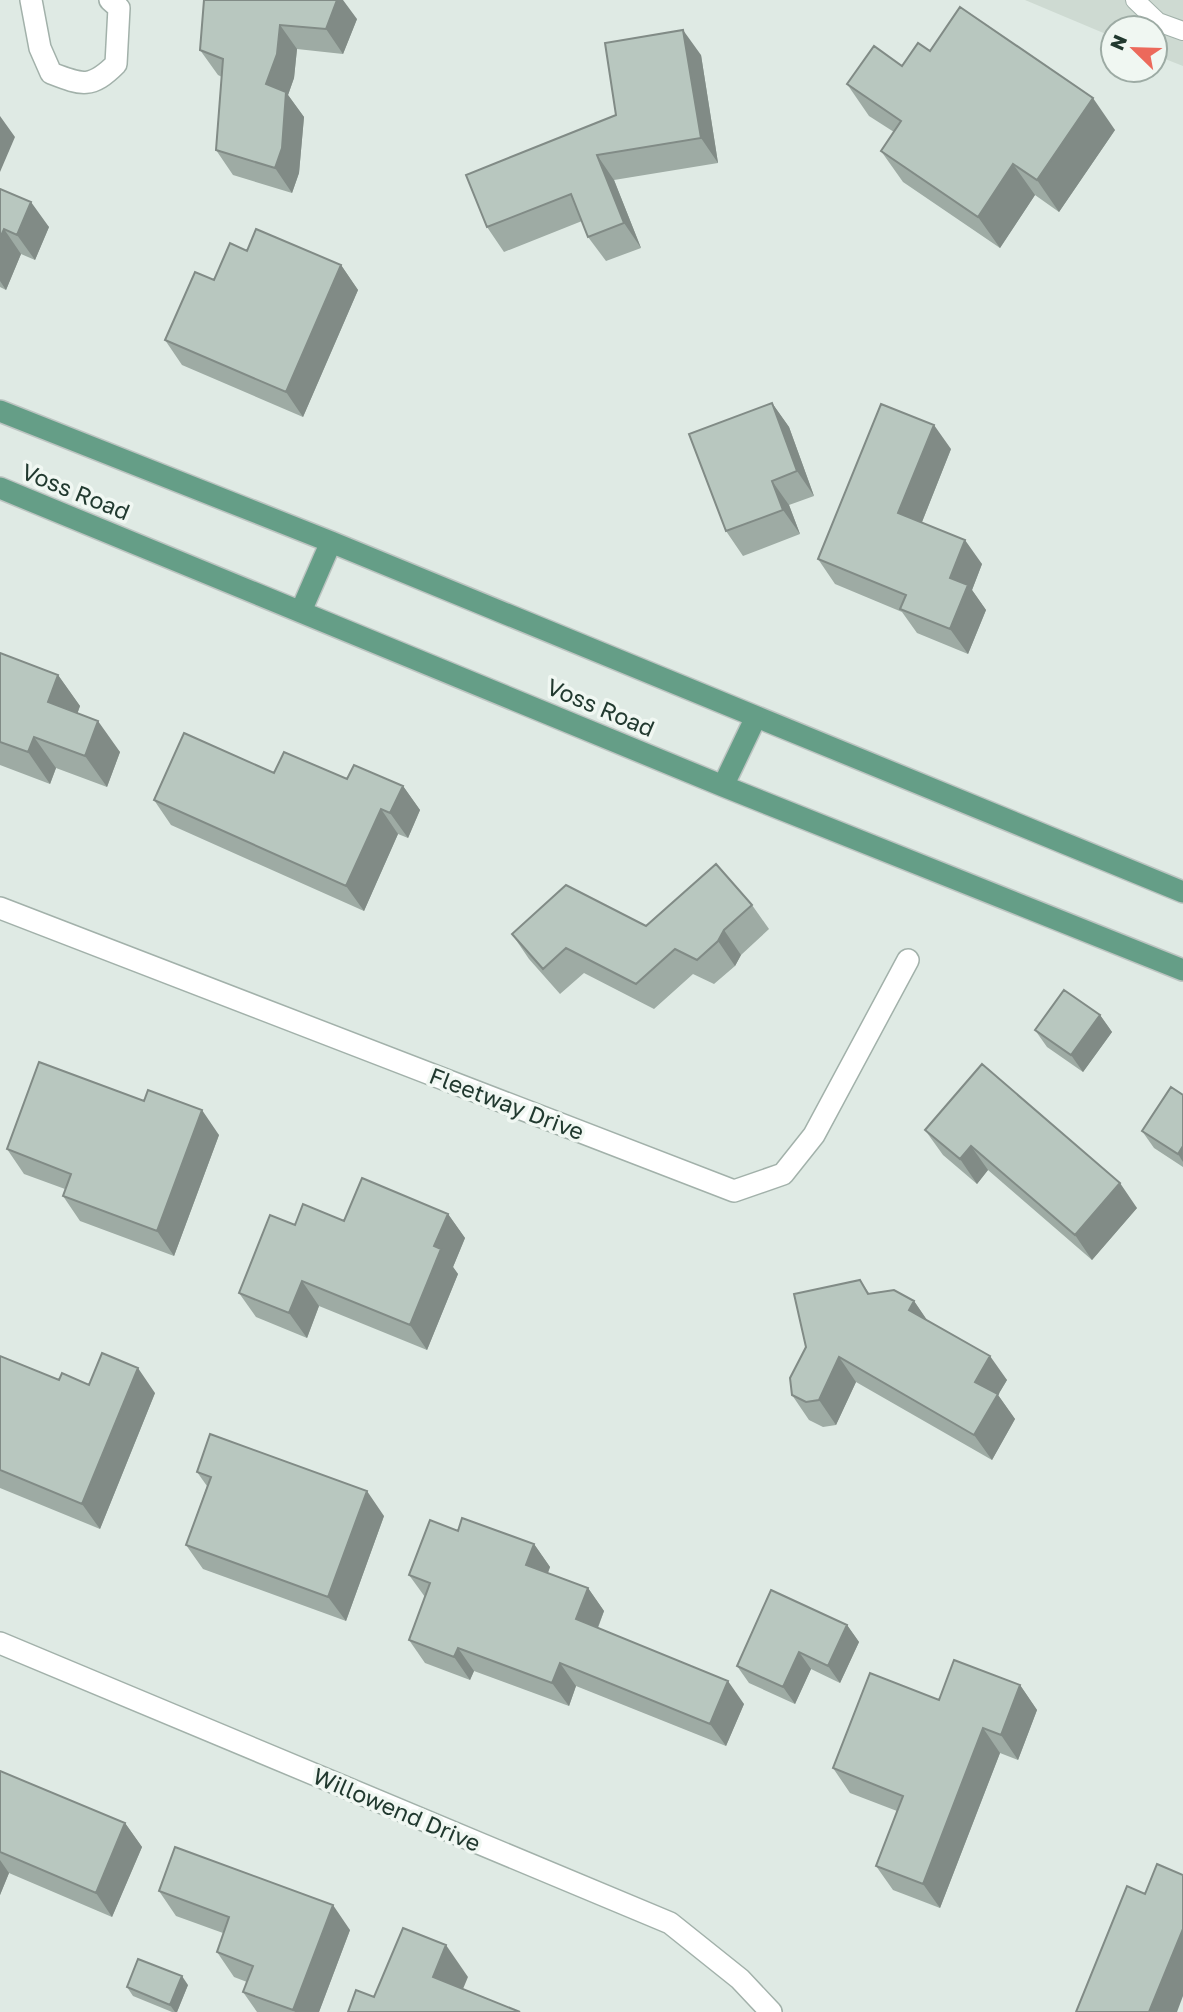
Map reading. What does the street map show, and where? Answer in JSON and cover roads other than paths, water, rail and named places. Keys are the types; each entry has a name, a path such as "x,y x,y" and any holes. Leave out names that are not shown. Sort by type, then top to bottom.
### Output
{"main road":[{"name":"Voss Road","path":"0,411 331,542 1183,892"},
{"name":"Voss Road","path":"0,488 723,786 1183,971"},
{"path":"301,611 331,542"},
{"path":"723,786 755,717"}],"street":[{"path":"31,0 40,47 51,73 79,84 99,81 116,64 119,8 110,0"},
{"name":"Fleetway Drive","path":"0,908 734,1191 783,1174 814,1135 908,960"},
{"name":"Willowend Drive","path":"0,1643 670,1923 740,1979 771,2012"}],"lane":[{"path":"1135,0 1140,9 1158,23 1182,30"}]}
